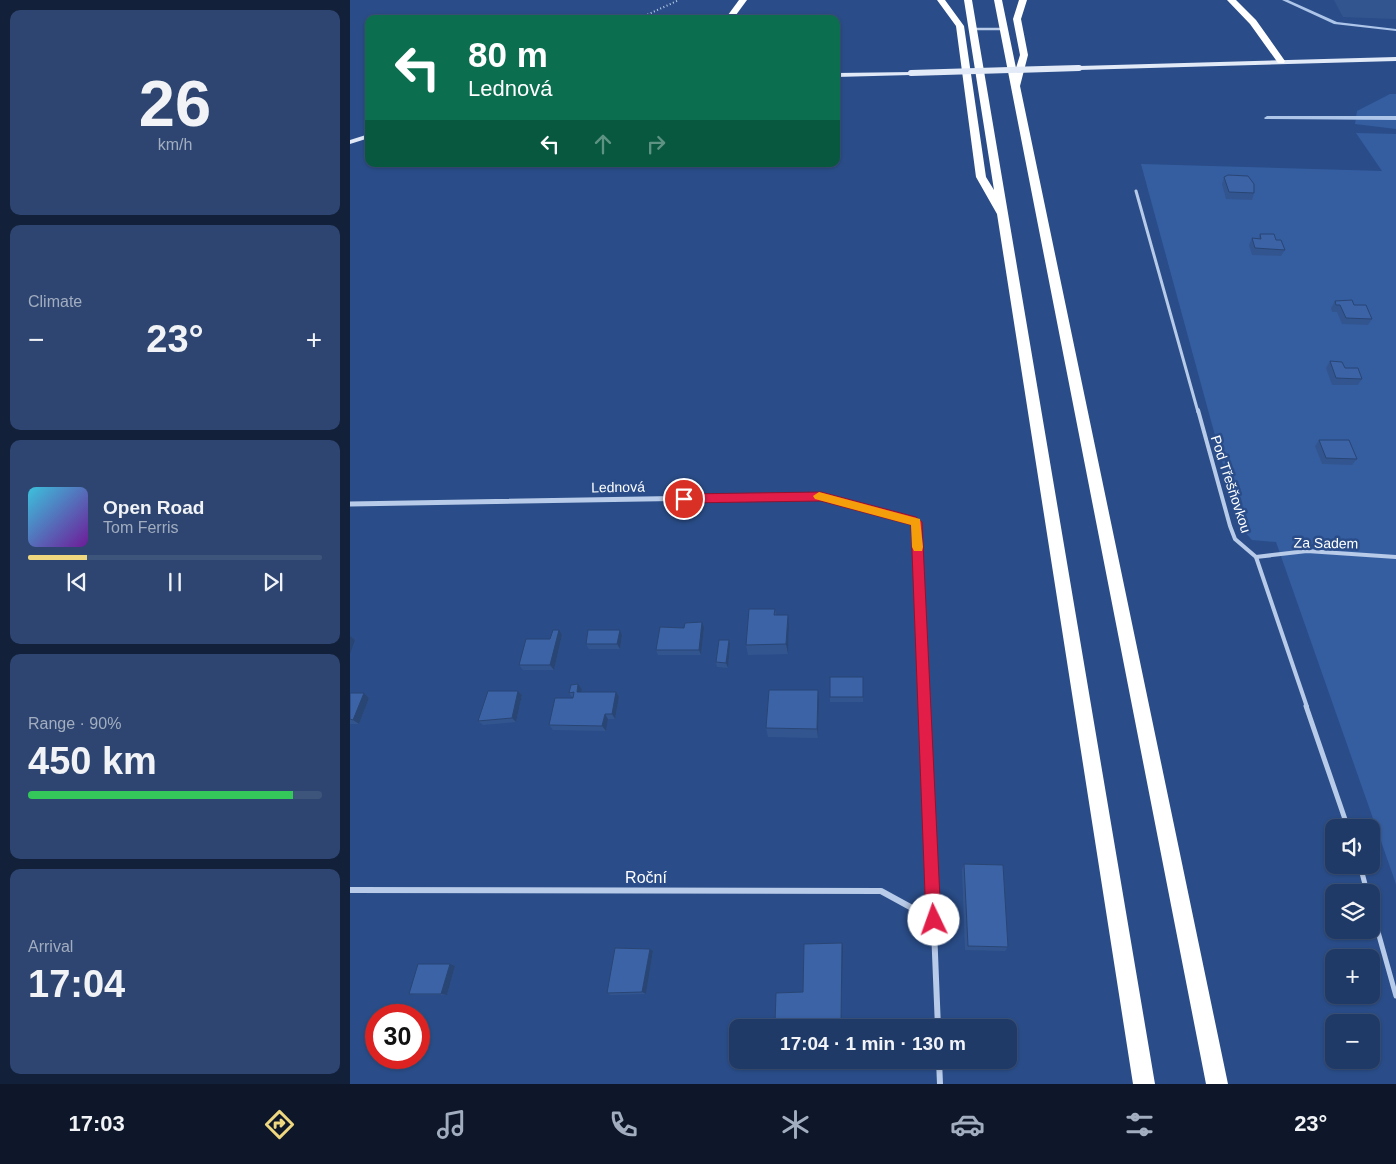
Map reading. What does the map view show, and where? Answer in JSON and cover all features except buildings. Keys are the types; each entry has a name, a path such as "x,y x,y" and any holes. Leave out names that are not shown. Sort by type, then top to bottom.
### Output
{"highway":[{"path":"730,15 743,0"},
{"path":"940,0 960,26 980,177 1005,221"},
{"path":"968,0 1144,1084"},
{"path":"998,0 1217,1084"},
{"path":"1016,88 1024,55 1017,20 1023,0"},
{"path":"1231,0 1253,22 1281,61"}],"street":[{"path":"840,75 1396,59"},
{"path":"350,142 365,137"},
{"name":"Lednová","path":"350,504 821,496 916,522 938,1019"},
{"name":"Roční","path":"350,890 882,891 934,920"},
{"path":"939,1069 940,1084"}],"lane":[{"path":"973,29 1004,30"},
{"name":"Pod Třešňovkou","path":"1136,191 1230,526 1235,539 1256,558 1345,819"},
{"name":"Za Sadem","path":"1256,558 1307,551 1396,557"},
{"path":"1380,938 1396,996"}],"path":[{"path":"647,15 679,0"}],"shaded area":[{"path":"1390,94 1396,94 1396,129 1355,124 1357,111"},
{"path":"1356,133 1396,134 1396,884 1380,838 1380,819 1373,819 1276,542 1252,540 1240,527 1141,164 1382,171"}],"waterway":[{"path":"1284,0 1336,23 1396,30"},
{"path":"1267,118 1396,118"}],"slow traffic":[{"path":"819,496 916,522 918,547"}],"route":[{"path":"684,499 821,496 916,522 934,920"}]}
